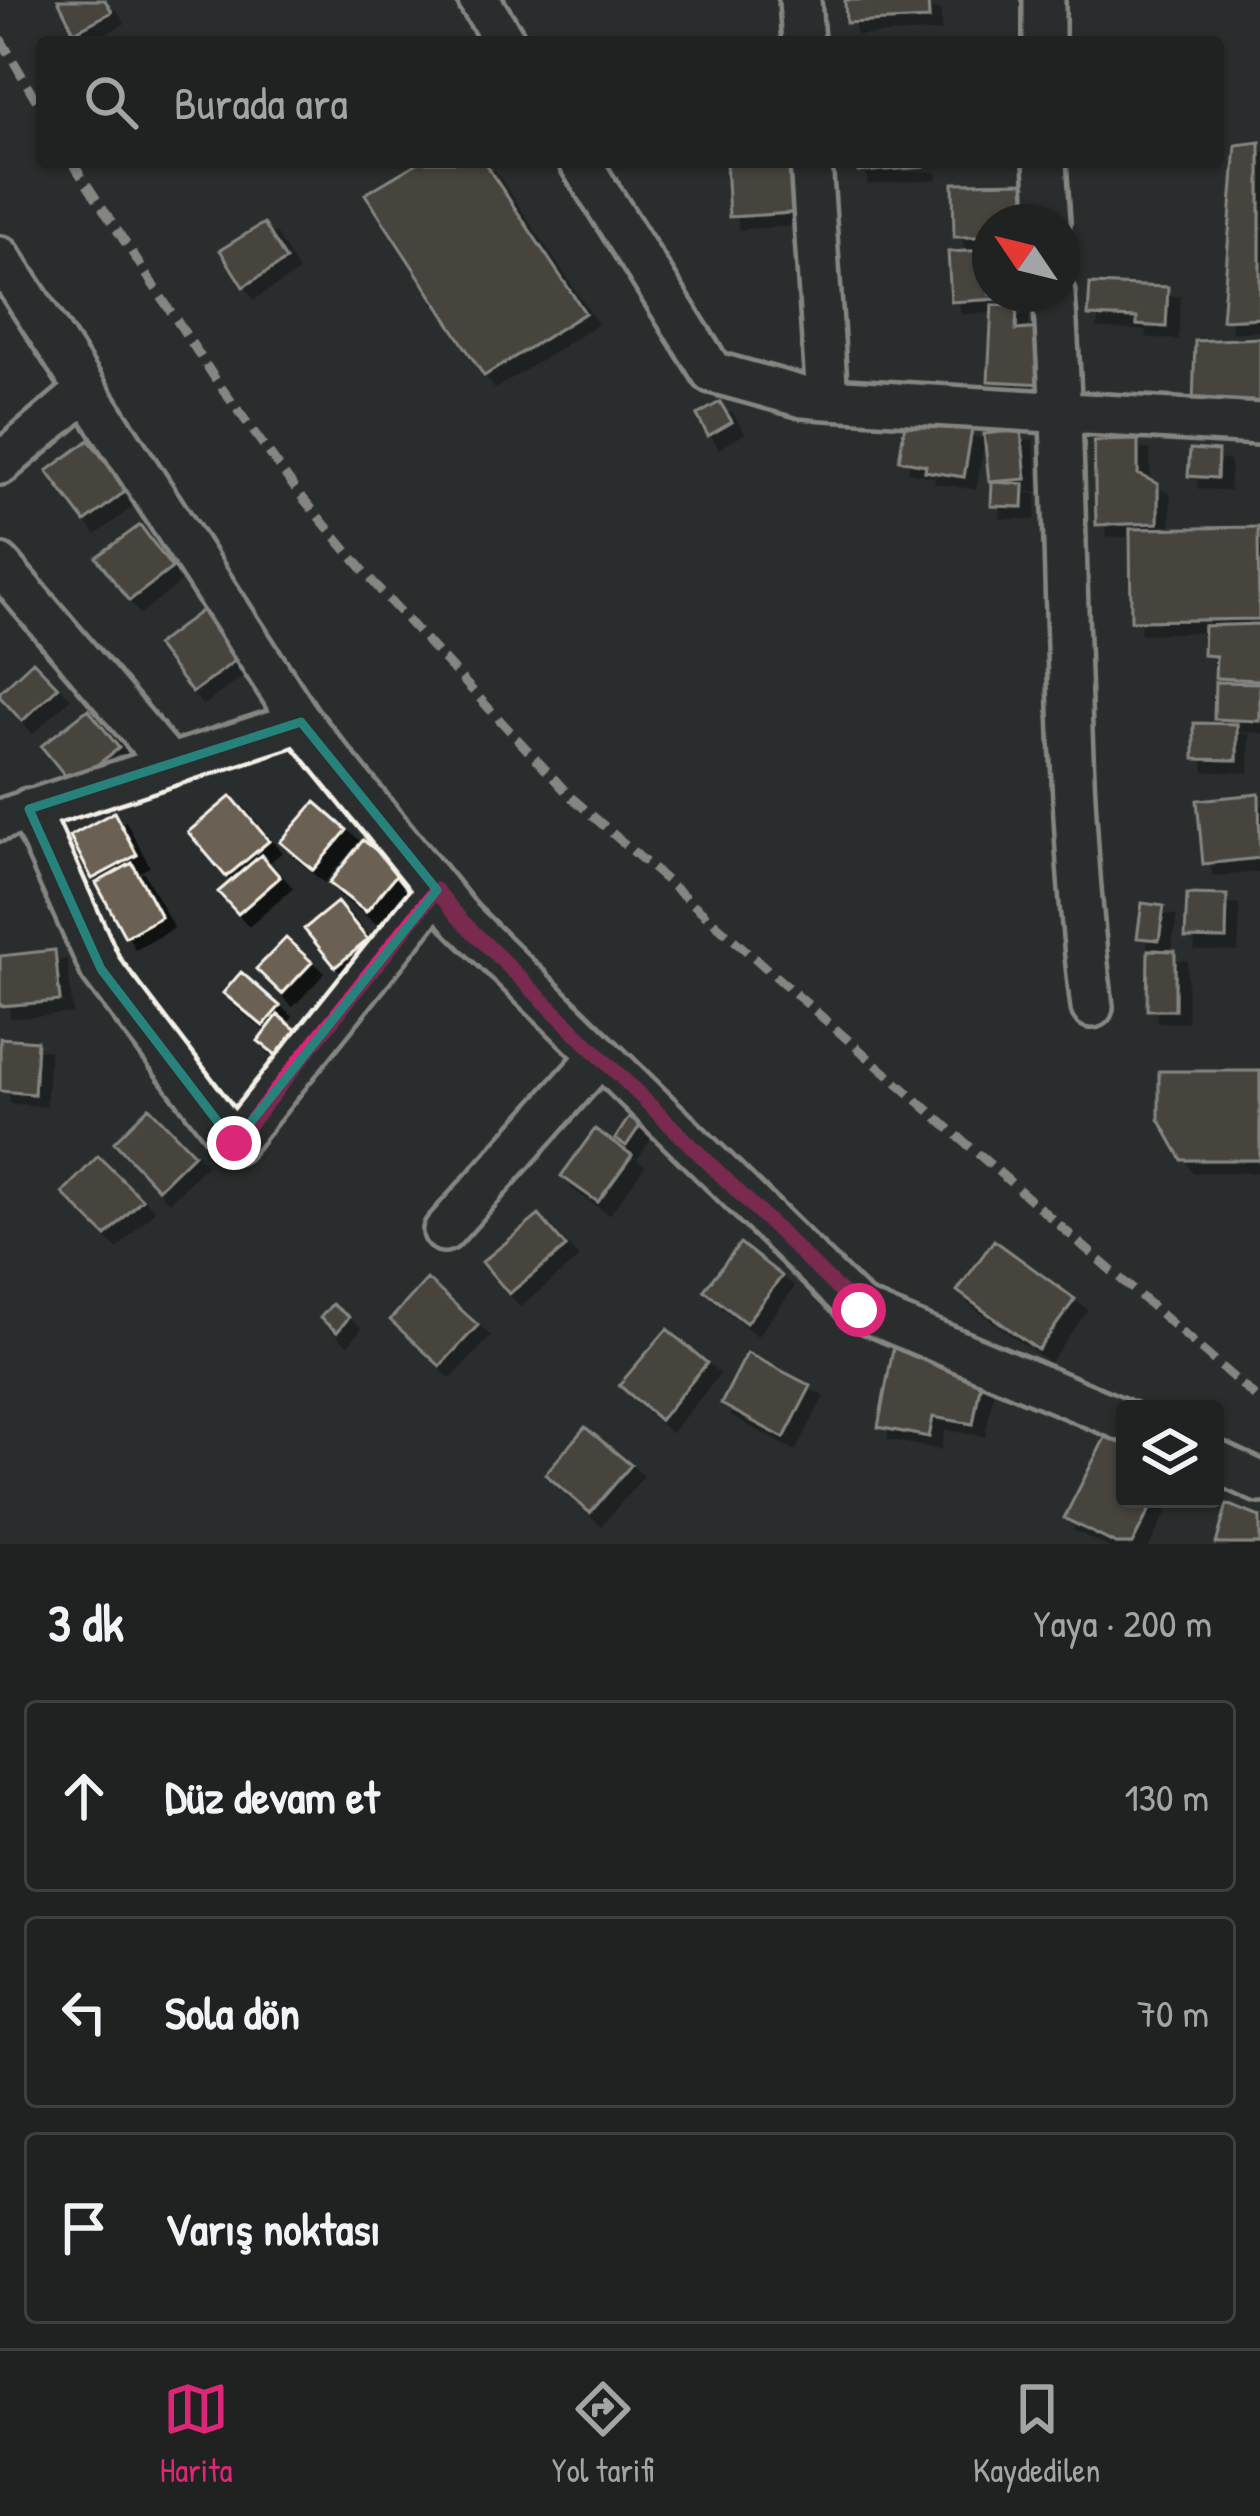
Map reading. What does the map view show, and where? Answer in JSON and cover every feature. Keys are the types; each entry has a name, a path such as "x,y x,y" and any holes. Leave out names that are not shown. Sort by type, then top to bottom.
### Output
{"street":[{"path":"478,0 501,36"},
{"path":"800,0 803,36"},
{"path":"1044,0 1044,36"},
{"path":"584,168 712,372 803,397 1260,424"},
{"path":"811,168 827,399"},
{"path":"1045,168 1048,204"},
{"path":"0,257 301,722 461,920 859,1310 1116,1417"},
{"path":"1055,312 1063,413 1079,905 1092,1007"},
{"path":"0,464 86,391"},
{"path":"0,565 168,763"},
{"path":"301,722 14,814 101,969 234,1143 436,890"},
{"path":"444,1231 600,1056"},
{"path":"1224,1465 1260,1481"}],"highlighted area":[{"path":"301,722 437,890 234,1143 101,969 29,809"}],"building":[{"path":"58,0 105,0 112,12 74,32"},
{"path":"845,0 928,0 929,19 846,23"},
{"path":"1260,142 1260,318 1222,320 1236,145"},
{"path":"409,168 488,168 585,313 484,376 365,194"},
{"path":"726,168 803,168 806,212 729,217"},
{"path":"858,168 911,168 858,172"},
{"path":"1030,182 1031,204 972,204 972,237 954,237 953,183"},
{"path":"264,223 286,260 243,287 220,250"},
{"path":"972,251 972,301 951,302 948,252"},
{"path":"1090,284 1168,287 1166,327 1137,325 1137,318 1088,316"},
{"path":"992,312 1017,312 1016,330 1041,328 1046,384 988,381"},
{"path":"1260,338 1260,405 1193,405 1195,341"},
{"path":"720,402 732,422 708,436 697,415"},
{"path":"906,418 972,429 964,477 925,471 926,465 899,460"},
{"path":"1021,430 1026,479 989,482 984,434"},
{"path":"89,440 127,490 85,522 47,471"},
{"path":"1138,440 1138,474 1158,484 1158,523 1096,525 1094,441"},
{"path":"1190,449 1218,451 1217,478 1188,476"},
{"path":"992,482 1024,484 1023,507 991,506"},
{"path":"140,525 172,568 129,601 96,557"},
{"path":"1258,527 1259,619 1131,621 1130,529"},
{"path":"213,602 249,650 192,693 156,645"},
{"path":"1260,624 1260,680 1215,678 1216,656 1203,655 1204,626"},
{"path":"33,661 58,687 22,721 0,692"},
{"path":"1215,682 1260,683 1260,721 1214,719"},
{"path":"88,709 119,748 72,784 41,746"},
{"path":"1194,723 1237,724 1237,760 1194,759"},
{"path":"1259,794 1260,858 1203,864 1197,800"},
{"path":"231,796 269,841 226,877 188,832"},
{"path":"315,802 347,830 313,870 280,842"},
{"path":"114,812 137,855 92,879 70,836"},
{"path":"363,840 401,869 366,912 329,883"},
{"path":"261,855 280,877 238,914 218,892"},
{"path":"132,863 161,917 125,937 96,883"},
{"path":"1187,894 1227,895 1226,939 1185,938"},
{"path":"337,902 368,940 335,967 304,929"},
{"path":"1142,903 1164,906 1159,940 1137,938"},
{"path":"286,938 312,962 282,994 256,969"},
{"path":"55,950 60,1001 0,1006 0,956"},
{"path":"1148,950 1175,951 1175,1010 1147,1010"},
{"path":"241,972 280,1006 263,1026 223,993"},
{"path":"278,1015 305,1037 285,1062 258,1041"},
{"path":"0,1038 37,1041 34,1094 0,1091"},
{"path":"1159,1071 1260,1071 1260,1160 1182,1160 1159,1119"},
{"path":"149,1107 194,1154 158,1189 114,1142"},
{"path":"629,1117 641,1124 626,1146 615,1139"},
{"path":"595,1129 632,1155 598,1202 561,1176"},
{"path":"98,1156 142,1199 106,1236 62,1193"},
{"path":"539,1215 566,1247 509,1294 482,1262"},
{"path":"994,1240 1075,1299 1038,1350 957,1291"},
{"path":"740,1243 782,1276 746,1323 704,1290"},
{"path":"427,1279 478,1325 440,1366 390,1320"},
{"path":"332,1304 349,1317 337,1332 320,1318"},
{"path":"667,1329 707,1363 660,1420 619,1385"},
{"path":"894,1344 982,1375 973,1424 933,1417 929,1437 878,1427"},
{"path":"747,1353 811,1386 784,1438 721,1404"},
{"path":"1114,1420 1116,1508 1150,1508 1132,1544 1116,1544 1064,1518"},
{"path":"585,1427 631,1465 590,1513 545,1474"},
{"path":"1227,1504 1260,1517 1260,1544 1216,1544"}],"railway":[{"path":"0,38 36,100"},
{"path":"76,168 216,380 296,490 385,596 571,797 1260,1401"}],"route":[{"path":"234,1143 436,890 461,920 859,1310"}]}
